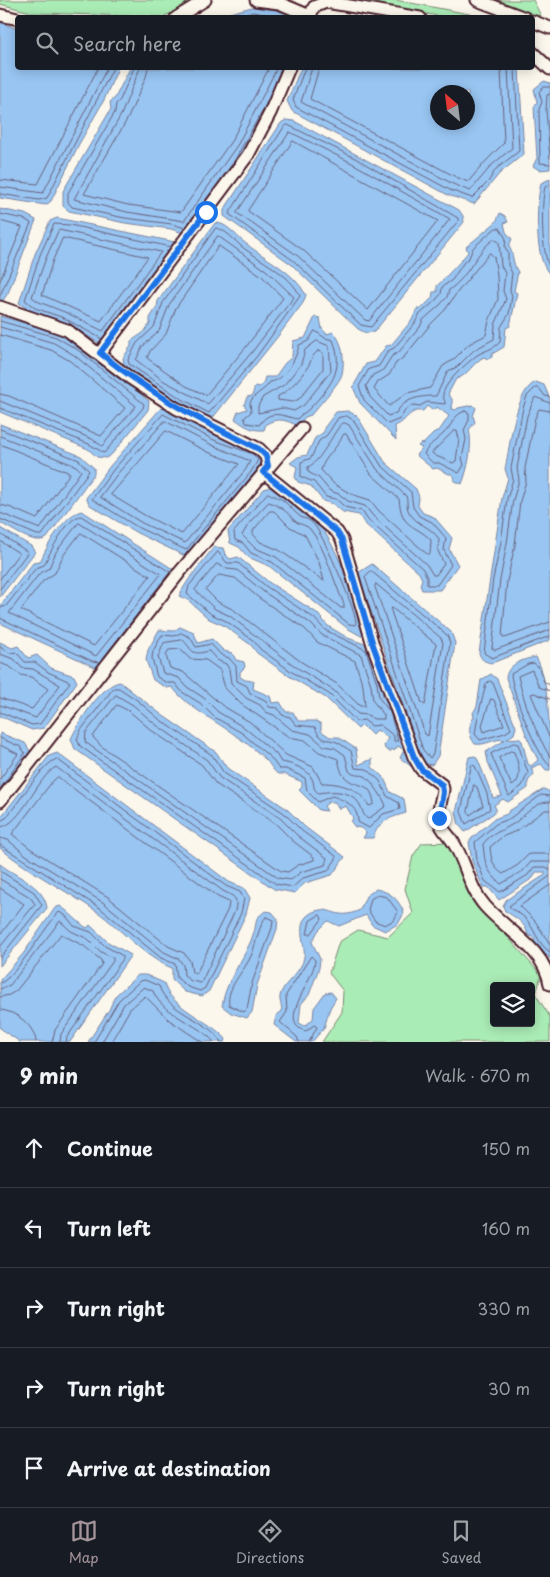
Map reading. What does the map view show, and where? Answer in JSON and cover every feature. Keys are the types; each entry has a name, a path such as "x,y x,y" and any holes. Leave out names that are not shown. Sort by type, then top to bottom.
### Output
{"street":[{"path":"181,15 206,0"},
{"path":"256,0 280,3 306,15"},
{"path":"477,0 517,15"},
{"path":"311,15 314,7 326,2 402,15"},
{"path":"0,15 15,18"},
{"path":"535,21 550,28"},
{"path":"535,55 550,69"},
{"path":"100,353 248,154 289,70"},
{"path":"0,307 67,330 100,353 130,378 176,408 259,449 266,456 265,469"},
{"path":"0,801 179,573 265,469 302,428"},
{"path":"265,469 337,532 342,540 373,645 414,757 421,769 442,785 440,825 458,850 476,894 491,913 521,937 539,958 548,971 550,984"}],"green space":[{"path":"0,0 206,0 167,15 34,13 0,4"},
{"path":"342,0 395,0 474,15 432,15"},
{"path":"496,0 533,0 541,16 535,15 505,14"},
{"path":"450,842 485,911 541,975 536,995 550,1017 550,1042 322,1042 342,1012 343,991 329,973 339,942 358,930 388,937 413,913 405,889 413,856 422,843"}],"water":[{"path":"252,7 284,11 293,15 222,15"},
{"path":"0,22 15,28 15,70 117,70 104,100 79,144 51,201 46,205 0,198"},
{"path":"129,70 288,70 248,150 183,233 171,229 125,223 69,211 63,206 63,191 111,109 110,102 115,98"},
{"path":"300,70 519,70 524,154 500,173 474,204 448,195 292,111 287,101"},
{"path":"544,81 550,83 550,169 539,170 533,166 537,158 534,107 537,102 534,89"},
{"path":"286,120 294,121 459,210 463,216 464,222 374,332 366,333 358,329 291,264 224,216 224,210 281,123"},
{"path":"550,179 550,274 541,257 537,217 541,183"},
{"path":"0,209 25,214 36,220 8,293 2,302 0,301"},
{"path":"500,213 505,216 508,222 504,223 506,232 512,239 509,246 518,272 514,291 517,293 510,326 506,328 504,347 492,354 492,357 488,359 484,357 480,359 464,375 456,379 448,394 452,399 452,409 456,410 473,405 476,408 473,416 475,422 469,430 469,457 462,484 453,480 455,478 452,474 437,468 433,469 416,455 422,448 418,446 421,443 423,444 436,431 439,431 449,416 437,407 432,410 427,406 423,411 414,412 395,426 396,440 360,403 353,387 366,364 375,362 386,346 391,345 412,320 417,309 421,309 432,298 433,292 437,292 437,286 468,252 466,247 496,222"},
{"path":"57,218 175,242 178,247 100,344 78,330 32,312 19,303 35,254 50,221"},
{"path":"215,223 227,227 244,242 286,272 306,295 303,303 279,335 211,420 189,406 179,403 124,366 123,358 131,346 131,341 143,333 150,324 150,318 157,307 158,301"},
{"path":"0,316 59,333 81,346 149,401 148,410 112,454 106,458 97,457 88,449 0,412"},
{"path":"315,317 320,318 322,329 327,334 333,332 341,346 343,357 342,374 333,389 311,415 305,417 298,426 279,420 266,424 264,430 255,430 235,419 238,412 247,409 244,405 247,397 252,396 255,386 259,387 263,384 265,377 275,377 292,357 293,341 305,338"},
{"path":"536,382 544,385 550,399 550,640 492,663 484,660 479,653 502,498 508,478 505,469 518,407 529,387"},
{"path":"161,408 167,409 216,435 243,444 263,458 255,475 192,554 185,556 137,533 90,505 86,498 110,466"},
{"path":"348,411 357,416 385,462 416,489 419,497 418,506 423,513 434,517 452,538 449,549 458,565 440,590 422,590 420,585 422,579 419,573 364,523 359,515 343,512 333,504 323,501 311,486 298,482 295,477 297,467 290,463 298,457 307,455 315,438 324,432 324,428 336,412"},
{"path":"0,424 81,456 94,468 94,474 47,538 42,540 30,538 0,523"},
{"path":"270,487 291,504 298,505 305,514 309,512 320,525 337,554 366,636 361,636 347,628 269,566 248,557 239,547 230,543 228,531 264,489"},
{"path":"82,511 176,571 104,666 97,668 0,623 0,606 33,563 40,562 63,524 75,513"},
{"path":"0,528 31,546 35,552 0,597"},
{"path":"214,547 223,548 225,554 230,559 238,557 270,583 317,613 328,626 348,638 370,646 382,682 383,697 394,709 412,767 400,758 404,750 398,746 394,751 392,749 390,752 385,749 384,745 388,738 377,730 372,735 362,725 358,729 326,698 289,676 257,653 251,645 223,625 209,619 188,600 179,596 190,577"},
{"path":"372,564 451,632 455,643 438,756 432,765 424,763 419,752 358,573"},
{"path":"180,627 194,633 198,643 212,639 224,651 232,653 236,660 244,662 245,667 240,672 240,677 245,680 254,681 253,689 270,696 272,703 280,702 286,712 293,712 298,721 316,721 321,724 321,731 330,737 338,737 356,749 358,765 372,759 372,767 384,778 390,792 404,799 406,813 390,818 382,823 373,838 363,838 366,833 361,828 355,827 351,822 353,818 346,806 339,809 335,802 329,802 324,806 327,811 319,810 299,790 302,787 302,782 284,774 278,774 253,748 187,702 172,687 167,688 153,680 146,660 148,650 159,630 174,631"},
{"path":"0,642 12,648 18,646 28,658 37,655 51,668 74,676 77,682 44,728 32,730 0,716"},
{"path":"536,657 541,667 547,695 550,770 546,770 541,764 531,768 534,774 528,781 528,788 508,802 503,799 494,805 496,809 494,813 465,832 459,825 456,812 469,757 475,756 478,760 493,798 502,796 488,762 486,752 505,740 475,744 470,734 481,680 491,674 497,679 516,727 514,734 507,739 519,738 522,741 528,764 531,766 538,760 527,737 506,678 509,669 513,666 521,661"},
{"path":"120,682 162,715 216,752 227,768 287,809 305,827 345,857 332,875 305,883 295,893 274,889 75,749 71,739 91,705 113,684"},
{"path":"0,733 25,743 30,751 29,758 0,797"},
{"path":"57,753 229,882 244,888 250,898 246,914 209,991 202,996 185,992 172,980 172,968 142,950 96,911 23,865 0,848 0,818 49,756"},
{"path":"544,789 550,792 550,959 547,955 543,958 540,957 543,953 535,944 534,938 528,935 522,924 505,911 503,906 506,900 545,875 545,872 536,872 533,878 499,900 488,887 483,887 472,861 469,842 494,819 507,814"},
{"path":"0,864 35,887 45,900 47,908 0,966"},
{"path":"376,889 393,896 404,913 398,924 385,931 372,925 366,915 339,926 328,921 318,931 312,942 320,959 319,968 309,995 301,1004 299,1023 305,1026 313,1019 314,1008 325,993 331,992 336,998 330,1008 324,1028 312,1042 296,1042 274,1025 276,1016 282,1011 280,998 282,991 303,963 303,921 307,916 319,910 345,914 360,910 366,896"},
{"path":"60,906 83,926 87,928 90,925 108,942 131,955 70,1042 20,1042 0,1028 0,980 23,954 55,908"},
{"path":"265,911 272,912 278,919 277,929 257,985 252,1012 247,1018 231,1013 222,1006 224,994 255,931 257,918"},
{"path":"138,975 146,975 164,983 173,999 219,1032 226,1039 225,1042 88,1042 109,1010 115,996"}],"route":[{"path":"206,212 100,353 130,378 176,408 263,452 268,466 263,472 337,532 344,546 373,645 414,757 421,769 442,785 443,792 439,818"}]}
